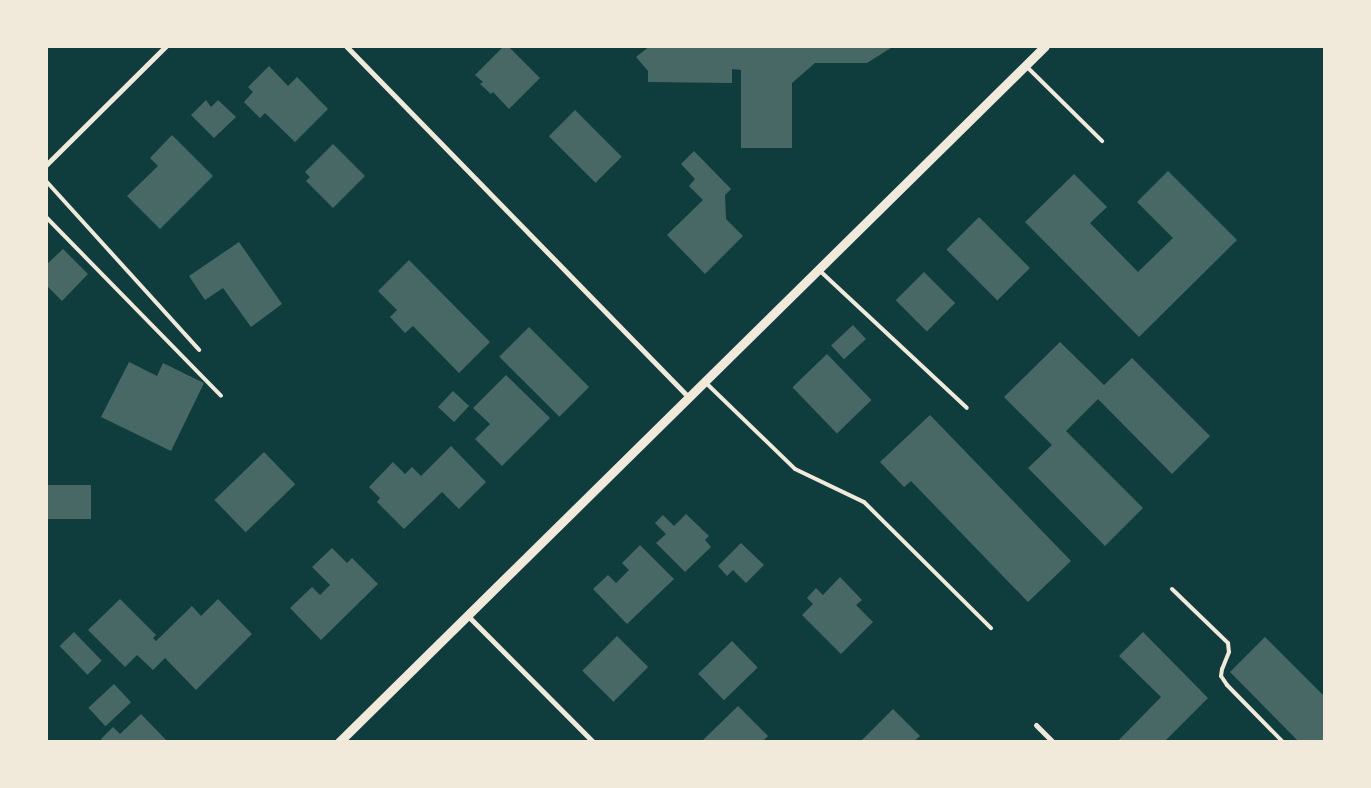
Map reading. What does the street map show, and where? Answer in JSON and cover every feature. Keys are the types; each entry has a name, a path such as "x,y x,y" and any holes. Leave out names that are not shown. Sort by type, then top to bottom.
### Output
{"street":[{"path":"46,165 166,46"},
{"path":"346,46 688,397"},
{"path":"338,742 1046,46"},
{"path":"468,616 593,742"},
{"path":"1036,725 1053,742"}],"lane":[{"path":"1026,66 1102,141"},
{"path":"46,181 199,350"},
{"path":"46,217 221,396"},
{"path":"819,270 967,408"},
{"path":"705,382 795,469 864,502 991,628"},
{"path":"1172,589 1228,643 1229,652 1221,676 1227,685 1282,742"}],"building":[{"path":"504,46 508,46 540,78 509,109 493,92 491,94 480,84 483,82 475,75"},
{"path":"650,46 894,46 867,63 815,63 792,83 792,148 741,148 741,70 732,69 732,83 648,82 648,71 636,57"},
{"path":"269,66 288,86 297,77 328,109 295,142 265,113 260,118 244,102 253,92 248,87"},
{"path":"206,100 211,107 218,100 236,117 214,138 191,115"},
{"path":"575,110 622,157 596,183 549,136"},
{"path":"172,135 213,176 160,229 127,196 158,166 150,158"},
{"path":"333,144 365,176 333,208 306,181 310,177 305,172"},
{"path":"694,151 731,189 725,195 726,219 743,236 705,274 667,235 703,200 689,186 695,179 681,164"},
{"path":"1168,171 1237,240 1139,337 1025,222 1074,174 1107,207 1090,223 1138,272 1173,238 1137,202"},
{"path":"979,217 1030,268 997,300 946,250"},
{"path":"239,242 282,304 251,327 223,288 205,300 189,276"},
{"path":"63,249 88,274 62,301 46,285 46,265"},
{"path":"409,260 490,342 459,373 413,326 405,333 390,317 397,310 378,291"},
{"path":"924,272 955,303 927,331 896,300"},
{"path":"853,325 866,339 844,359 831,345"},
{"path":"529,327 589,387 559,417 499,357"},
{"path":"1060,342 1104,385 1132,358 1210,436 1172,474 1098,399 1066,431 1143,508 1105,546 1028,468 1052,445 1004,397"},
{"path":"827,354 871,400 837,433 792,387"},
{"path":"129,362 157,376 163,363 204,383 171,451 101,417"},
{"path":"506,375 550,418 502,466 475,439 490,424 473,408"},
{"path":"453,391 469,406 454,422 438,407"},
{"path":"930,415 1071,561 1028,602 911,481 904,487 880,462"},
{"path":"451,446 486,482 459,509 442,492 404,529 377,502 380,498 369,487 393,462 405,474 412,467 421,476"},
{"path":"264,452 295,484 246,532 214,500"},
{"path":"46,485 91,485 91,519 46,519"},
{"path":"686,514 709,536 705,540 711,547 685,572 656,543 666,534 655,523 663,515 674,526"},
{"path":"741,543 764,565 746,583 733,570 727,576 718,566"},
{"path":"640,545 674,579 627,624 593,589 608,575 616,583 629,570 622,563"},
{"path":"332,548 347,563 352,558 378,584 321,640 290,608 312,587 320,595 330,585 312,567"},
{"path":"840,577 862,600 856,605 873,622 841,654 802,615 813,604 807,598 816,588 823,595"},
{"path":"120,599 156,635 153,638 156,641 192,606 201,616 218,599 252,634 196,690 165,658 153,670 137,655 125,667 88,630"},
{"path":"74,632 102,661 87,675 60,646"},
{"path":"1143,632 1208,698 1164,742 1117,742 1161,697 1119,656"},
{"path":"617,636 648,667 613,702 582,671"},
{"path":"1265,637 1325,697 1325,742 1299,742 1230,672"},
{"path":"732,641 758,668 724,700 698,674"},
{"path":"114,684 131,702 105,726 88,708"},
{"path":"738,706 768,736 762,742 701,742"},
{"path":"893,709 920,736 913,742 860,742"},
{"path":"141,714 168,742 104,742 101,739 113,727 120,734"}]}
